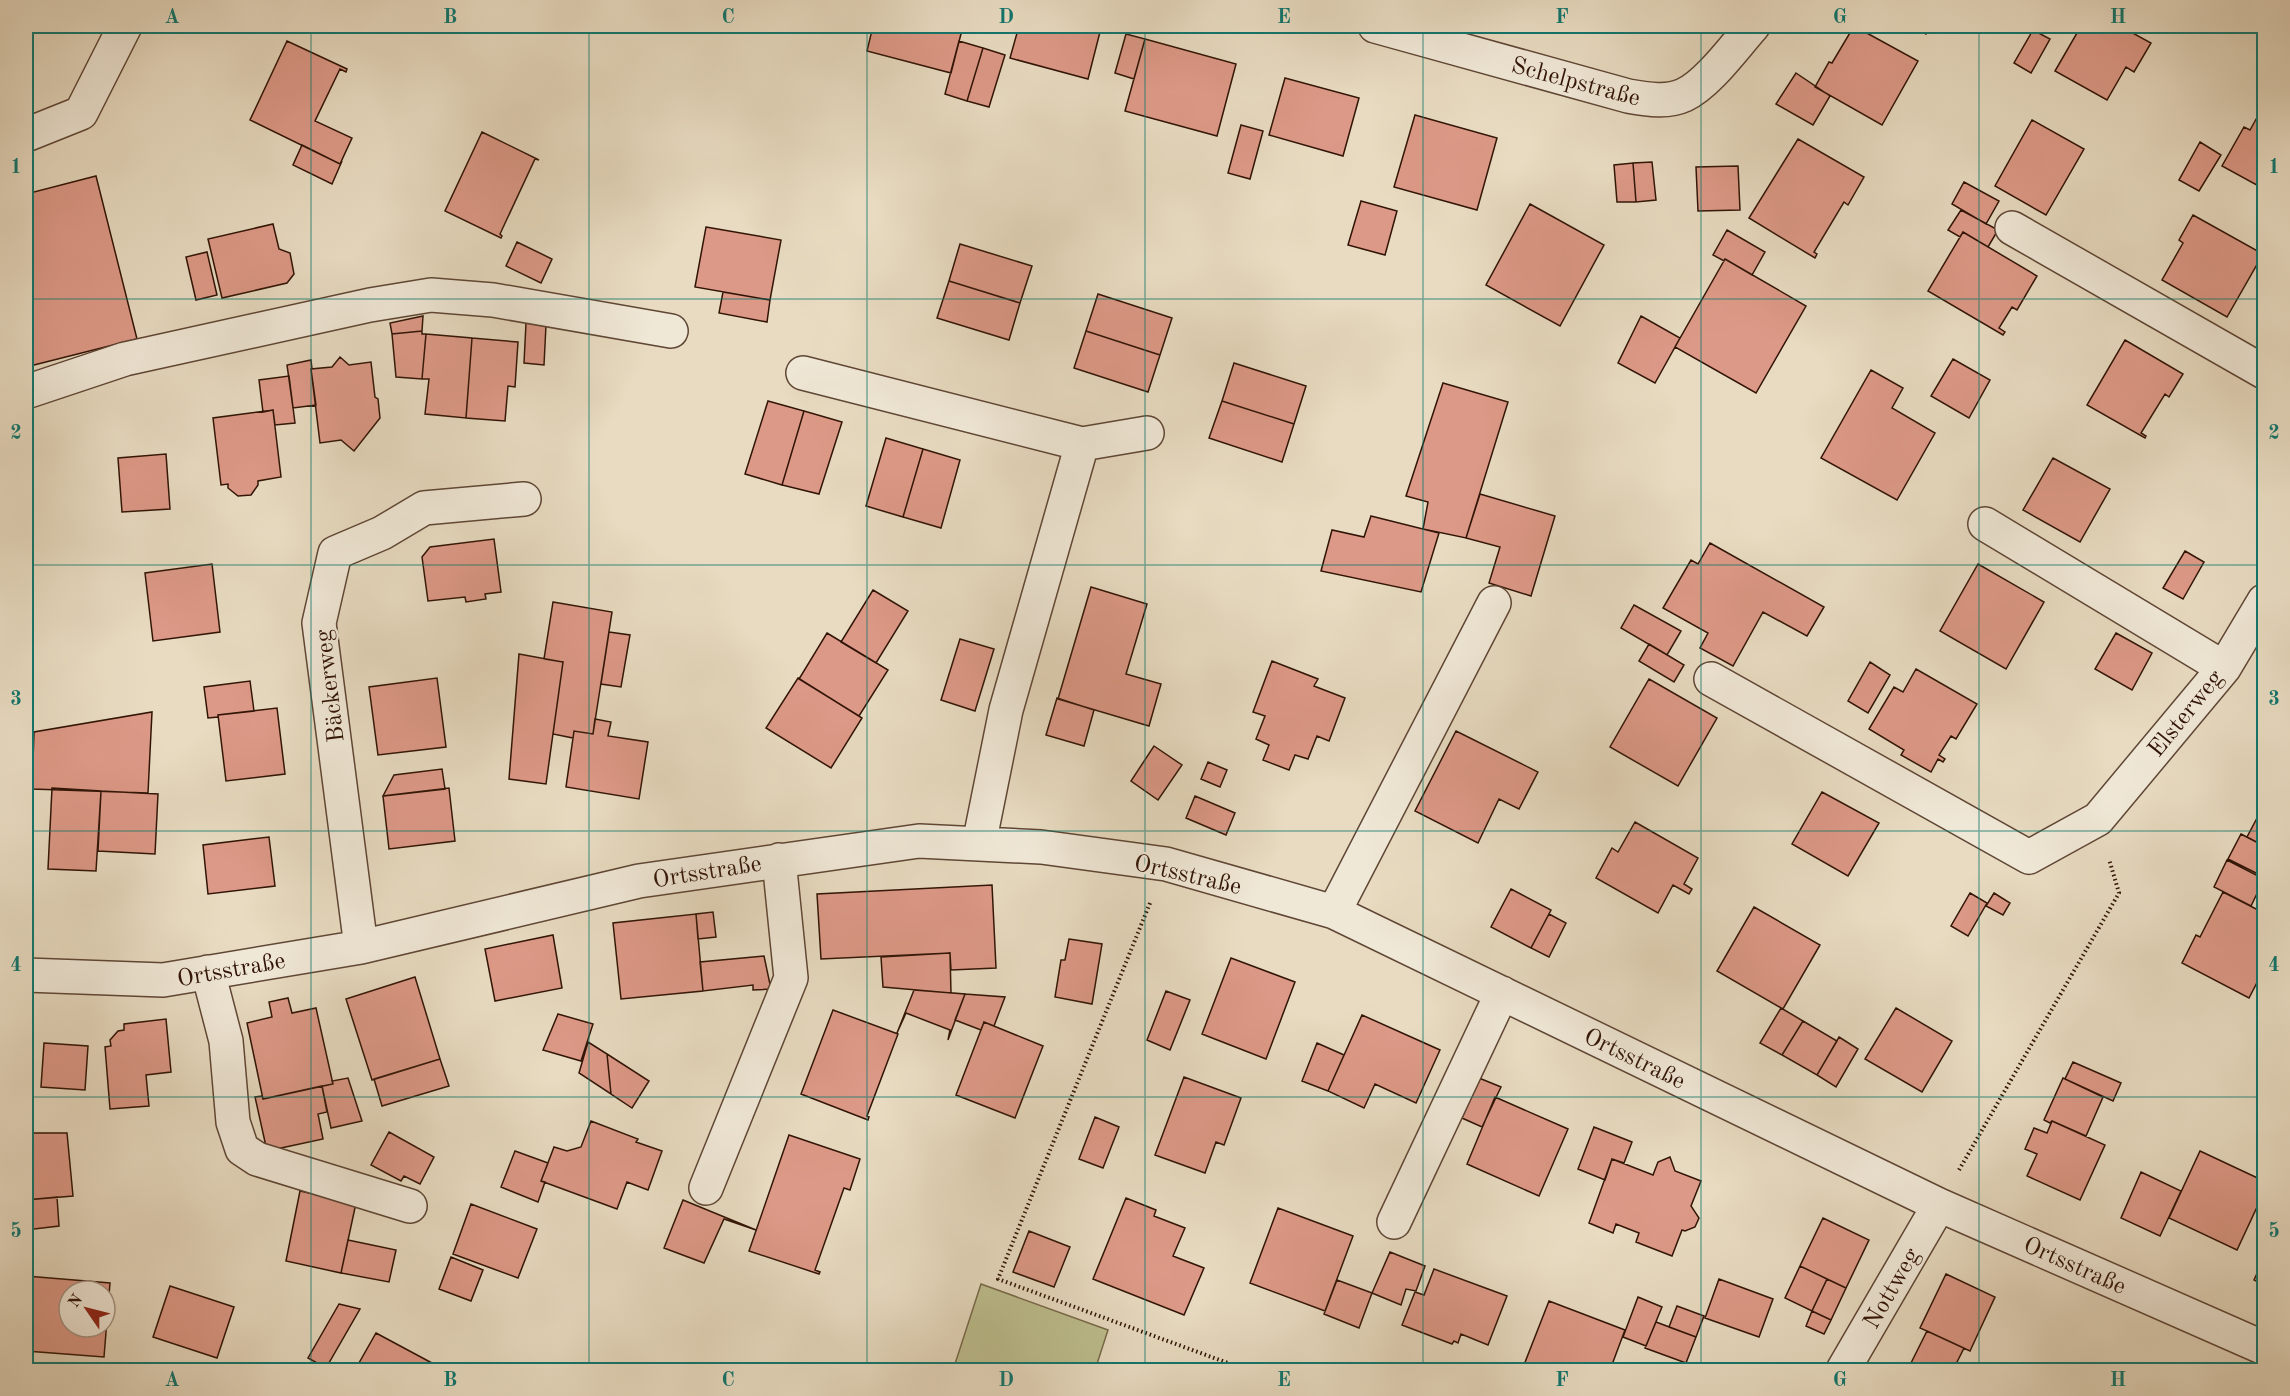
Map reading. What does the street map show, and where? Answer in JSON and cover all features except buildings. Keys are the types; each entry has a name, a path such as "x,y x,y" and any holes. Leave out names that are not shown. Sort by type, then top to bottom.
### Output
{"street":[{"path":"26,135 81,113 125,26"},
{"name":"Schelpstraße","path":"1375,26 1628,96 1652,100 1683,95 1701,82 1710,75 1753,26"},
{"path":"2012,228 2265,372"},
{"path":"26,392 124,359 358,308 430,295 494,300 671,331"},
{"path":"803,373 1082,444 1147,434"},
{"path":"980,844 1006,710 1082,444"},
{"name":"Bäckerweg","path":"361,947 319,623 335,553 382,533 424,508 524,499"},
{"path":"1985,524 2224,668"},
{"name":"Elsterweg","path":"2098,819 2224,668 2265,602"},
{"path":"1334,912 1494,603"},
{"path":"1711,679 2029,857 2098,819"},
{"name":"Ortsstraße","path":"26,975 163,980 361,947 639,881 919,841 1041,847 1166,864 1334,912 1939,1205 2265,1348"},
{"path":"706,1188 791,978 779,860"},
{"path":"208,972 226,1041 233,1122 242,1149 257,1159 410,1206"},
{"path":"1394,1222 1503,993"},
{"name":"Nottweg","path":"1843,1371 1939,1205"}],"path":[{"path":"1939,1205 2119,893 2098,819"},
{"path":"1166,864 998,1279 1247,1371"}],"green space":[{"path":"981,1284 1108,1330 1095,1370 953,1370"}]}
